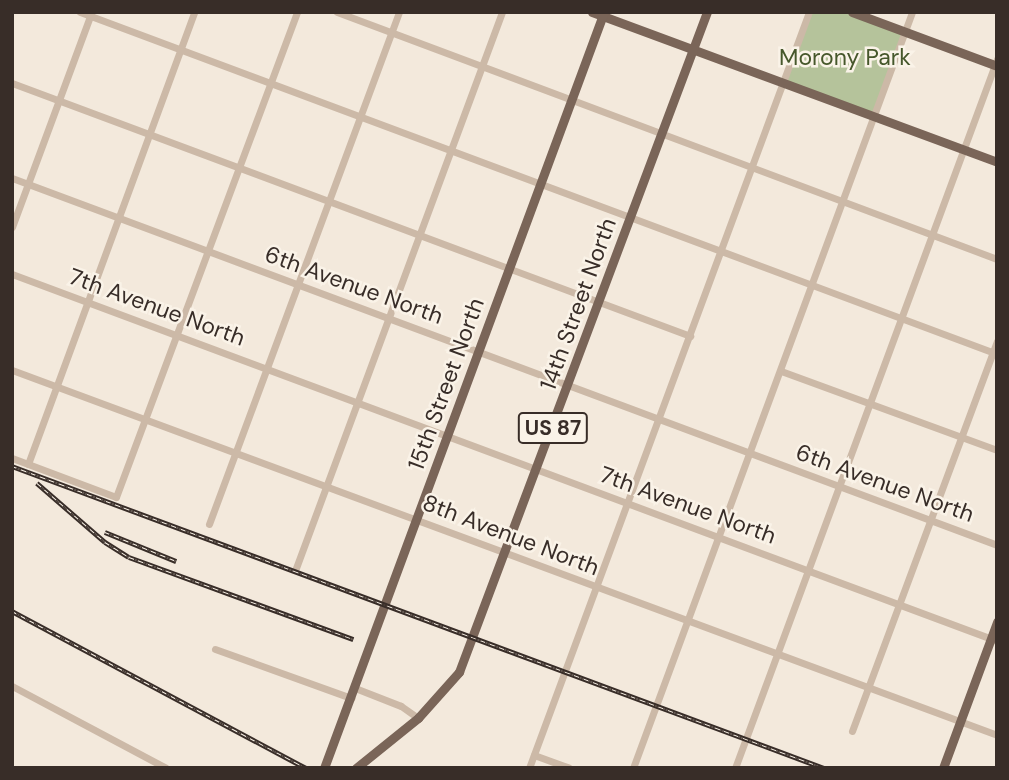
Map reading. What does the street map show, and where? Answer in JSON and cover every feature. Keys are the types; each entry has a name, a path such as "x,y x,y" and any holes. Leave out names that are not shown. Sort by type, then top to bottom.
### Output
{"main road":[{"path":"592,12 997,162"},
{"name":"14th Street North","path":"356,768 418,718 459,671 506,554 707,12"},
{"path":"852,12 996,64"},
{"name":"15th Street North","path":"326,766 603,14"},
{"path":"943,768 994,640 997,622"}],"street":[{"path":"80,12 995,353"},
{"path":"28,464 194,12"},
{"path":"12,458 116,497 147,420 297,12"},
{"path":"337,12 997,259"},
{"path":"209,524 400,12"},
{"path":"296,568 502,12"},
{"path":"529,768 809,12"},
{"path":"633,768 912,12"},
{"path":"12,227 91,14"},
{"path":"735,768 996,64"},
{"path":"12,83 690,336"},
{"name":"6th Avenue North","path":"12,178 997,545"},
{"name":"7th Avenue North","path":"12,274 994,640"},
{"path":"852,731 995,353 997,341"},
{"name":"8th Avenue North","path":"12,370 997,735"},
{"path":"781,370 997,450"},
{"path":"215,649 351,698"},
{"path":"12,687 166,768"},
{"path":"355,688 401,706 418,718"},
{"path":"534,755 569,768"}],"green space":[{"name":"Morony Park","path":"809,12 852,12 904,32 873,116 783,83"}],"railway":[{"path":"12,466 824,768"},
{"path":"37,483 105,542 129,557 353,639"},
{"path":"105,532 176,561"},
{"path":"12,611 306,768"}]}
